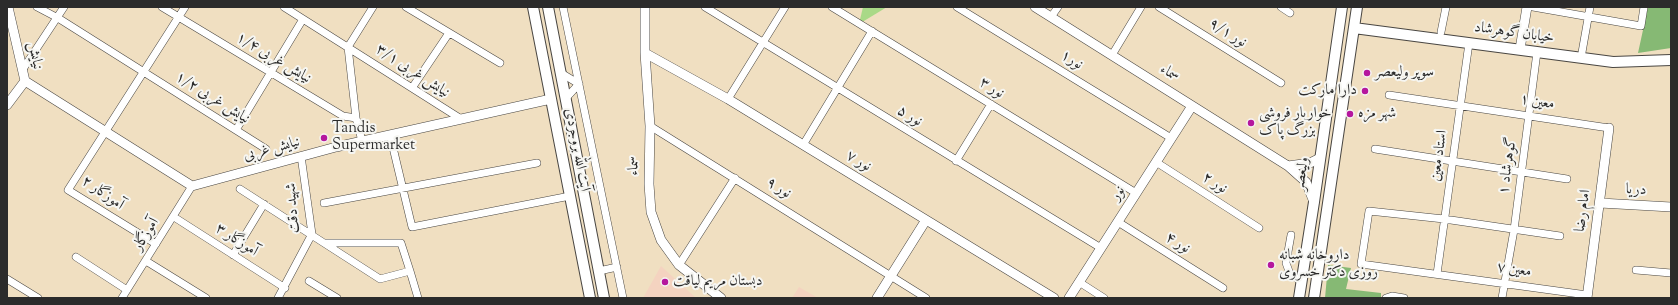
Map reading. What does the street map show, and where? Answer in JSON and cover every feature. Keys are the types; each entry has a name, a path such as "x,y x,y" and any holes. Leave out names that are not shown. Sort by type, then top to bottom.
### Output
{"main road":[{"name":"آیت الله بروجردی","path":"533,7 590,298"},
{"name":"آیت الله بروجردی","path":"548,7 604,298"},
{"name":"ولیعصر","path":"1299,298 1342,7"},
{"name":"ولیعصر","path":"1314,298 1357,7"},
{"name":"خیابان گوهرشاد","path":"1354,28 1613,62 1671,60"}],"street":[{"name":"نیایش","path":"7,105 25,81 8,7"},
{"name":"نیایش غربی ۱/۲","path":"37,7 58,18 266,149"},
{"path":"23,69 64,7"},
{"name":"نیایش غربی ۱/۴","path":"162,7 342,116 356,118"},
{"path":"106,131 185,7"},
{"name":"نیایش غربی ۳/۱","path":"284,7 461,119"},
{"path":"362,141 356,118 348,47 373,7"},
{"path":"406,7 500,63"},
{"path":"563,7 624,298"},
{"name":"سماء","path":"645,7 645,53 650,126 649,184 651,212 661,240 679,265 720,298"},
{"name":"نور ۵","path":"705,7 1101,248"},
{"path":"728,99 785,7"},
{"name":"نور ۳","path":"832,7 1136,193"},
{"name":"نور۱","path":"957,7 1171,138"},
{"name":"سماء","path":"1035,7 1288,166 1306,182 1314,202"},
{"path":"1051,17 1058,7"},
{"path":"1112,55 1141,7"},
{"name":"نور ۹/۱","path":"1159,7 1281,83"},
{"path":"1281,7 1290,13"},
{"path":"1441,32 1446,7"},
{"path":"1520,50 1527,7"},
{"path":"1533,7 1641,26 1644,7"},
{"path":"1581,58 1590,7"},
{"path":"236,130 304,19"},
{"path":"804,145 836,88 872,31"},
{"path":"412,88 449,33"},
{"name":"استاد معین","path":"1436,274 1469,43"},
{"name":"گوهرشاد ۱","path":"1502,298 1514,230 1537,52"},
{"name":"نور ۷","path":"645,53 728,99 1054,298"},
{"path":"561,74 579,84"},
{"path":"25,81 192,186"},
{"path":"566,98 579,84"},
{"name":"معین ۱","path":"1389,95 1609,128"},
{"name":"نیایش غربی","path":"192,186 362,141 551,99"},
{"path":"956,161 991,104"},
{"name":"نور","path":"1069,298 1192,106"},
{"name":"نور ۹","path":"650,126 926,298"},
{"name":"امام رضا","path":"1587,296 1609,128"},
{"name":"آموزگار ۲","path":"106,131 68,190 156,244"},
{"path":"390,135 412,227 570,196"},
{"path":"1375,149 1567,179"},
{"name":"شهید دقت","path":"278,298 312,234 301,156"},
{"path":"1288,166 1310,163 1320,158"},
{"name":"نور ۲","path":"1156,162 1259,228"},
{"path":"324,203 402,190 537,163"},
{"path":"679,265 735,178"},
{"name":"آموزگار","path":"123,298 192,186"},
{"path":"240,189 380,279 410,271"},
{"name":"دریا","path":"1600,203 1671,207"},
{"path":"233,255 264,204"},
{"name":"معین ۷","path":"1444,219 1369,211 1361,264 1504,283 1587,296"},
{"name":"آموزگار ۳","path":"174,217 284,288"},
{"path":"1444,219 1560,236"},
{"path":"878,298 926,220"},
{"name":"نور ۴","path":"1118,222 1223,288"},
{"path":"1291,235 1286,263 1290,274 1301,281"},
{"path":"325,243 401,243 418,298"},
{"path":"76,257 127,290"},
{"path":"146,261 206,298"},
{"path":"599,271 617,267"},
{"path":"1636,270 1671,273"},
{"path":"10,281 38,298"},
{"path":"309,281 337,298"},
{"path":"1079,282 1104,298"},
{"path":"1386,298 1392,296 1404,298"}],"shaded area":[{"name":"دبستان مریم لیاقت","path":"661,266 696,298 643,298"},
{"path":"799,287 818,298 792,298"}],"green space":[{"path":"863,7 887,7 859,24"},
{"path":"1648,7 1671,7 1671,48 1638,53"},
{"path":"1328,265 1351,268 1346,289 1381,293 1381,298 1325,298"}],"place":[{"name":"سوپر ولیعصر","path":"1367,73"},
{"name":"دارا مارکت","path":"1365,91"},
{"name":"شهر مزه","path":"1350,114"},
{"name":"خواربار فروشی بزرگ پاک","path":"1251,123"},
{"name":"Tandis Supermarket","path":"324,138"},
{"name":"داروخانه شبانه روزی دکتر خسروی","path":"1271,265"},
{"name":"دبستان مریم لیاقت","path":"665,282"}]}
